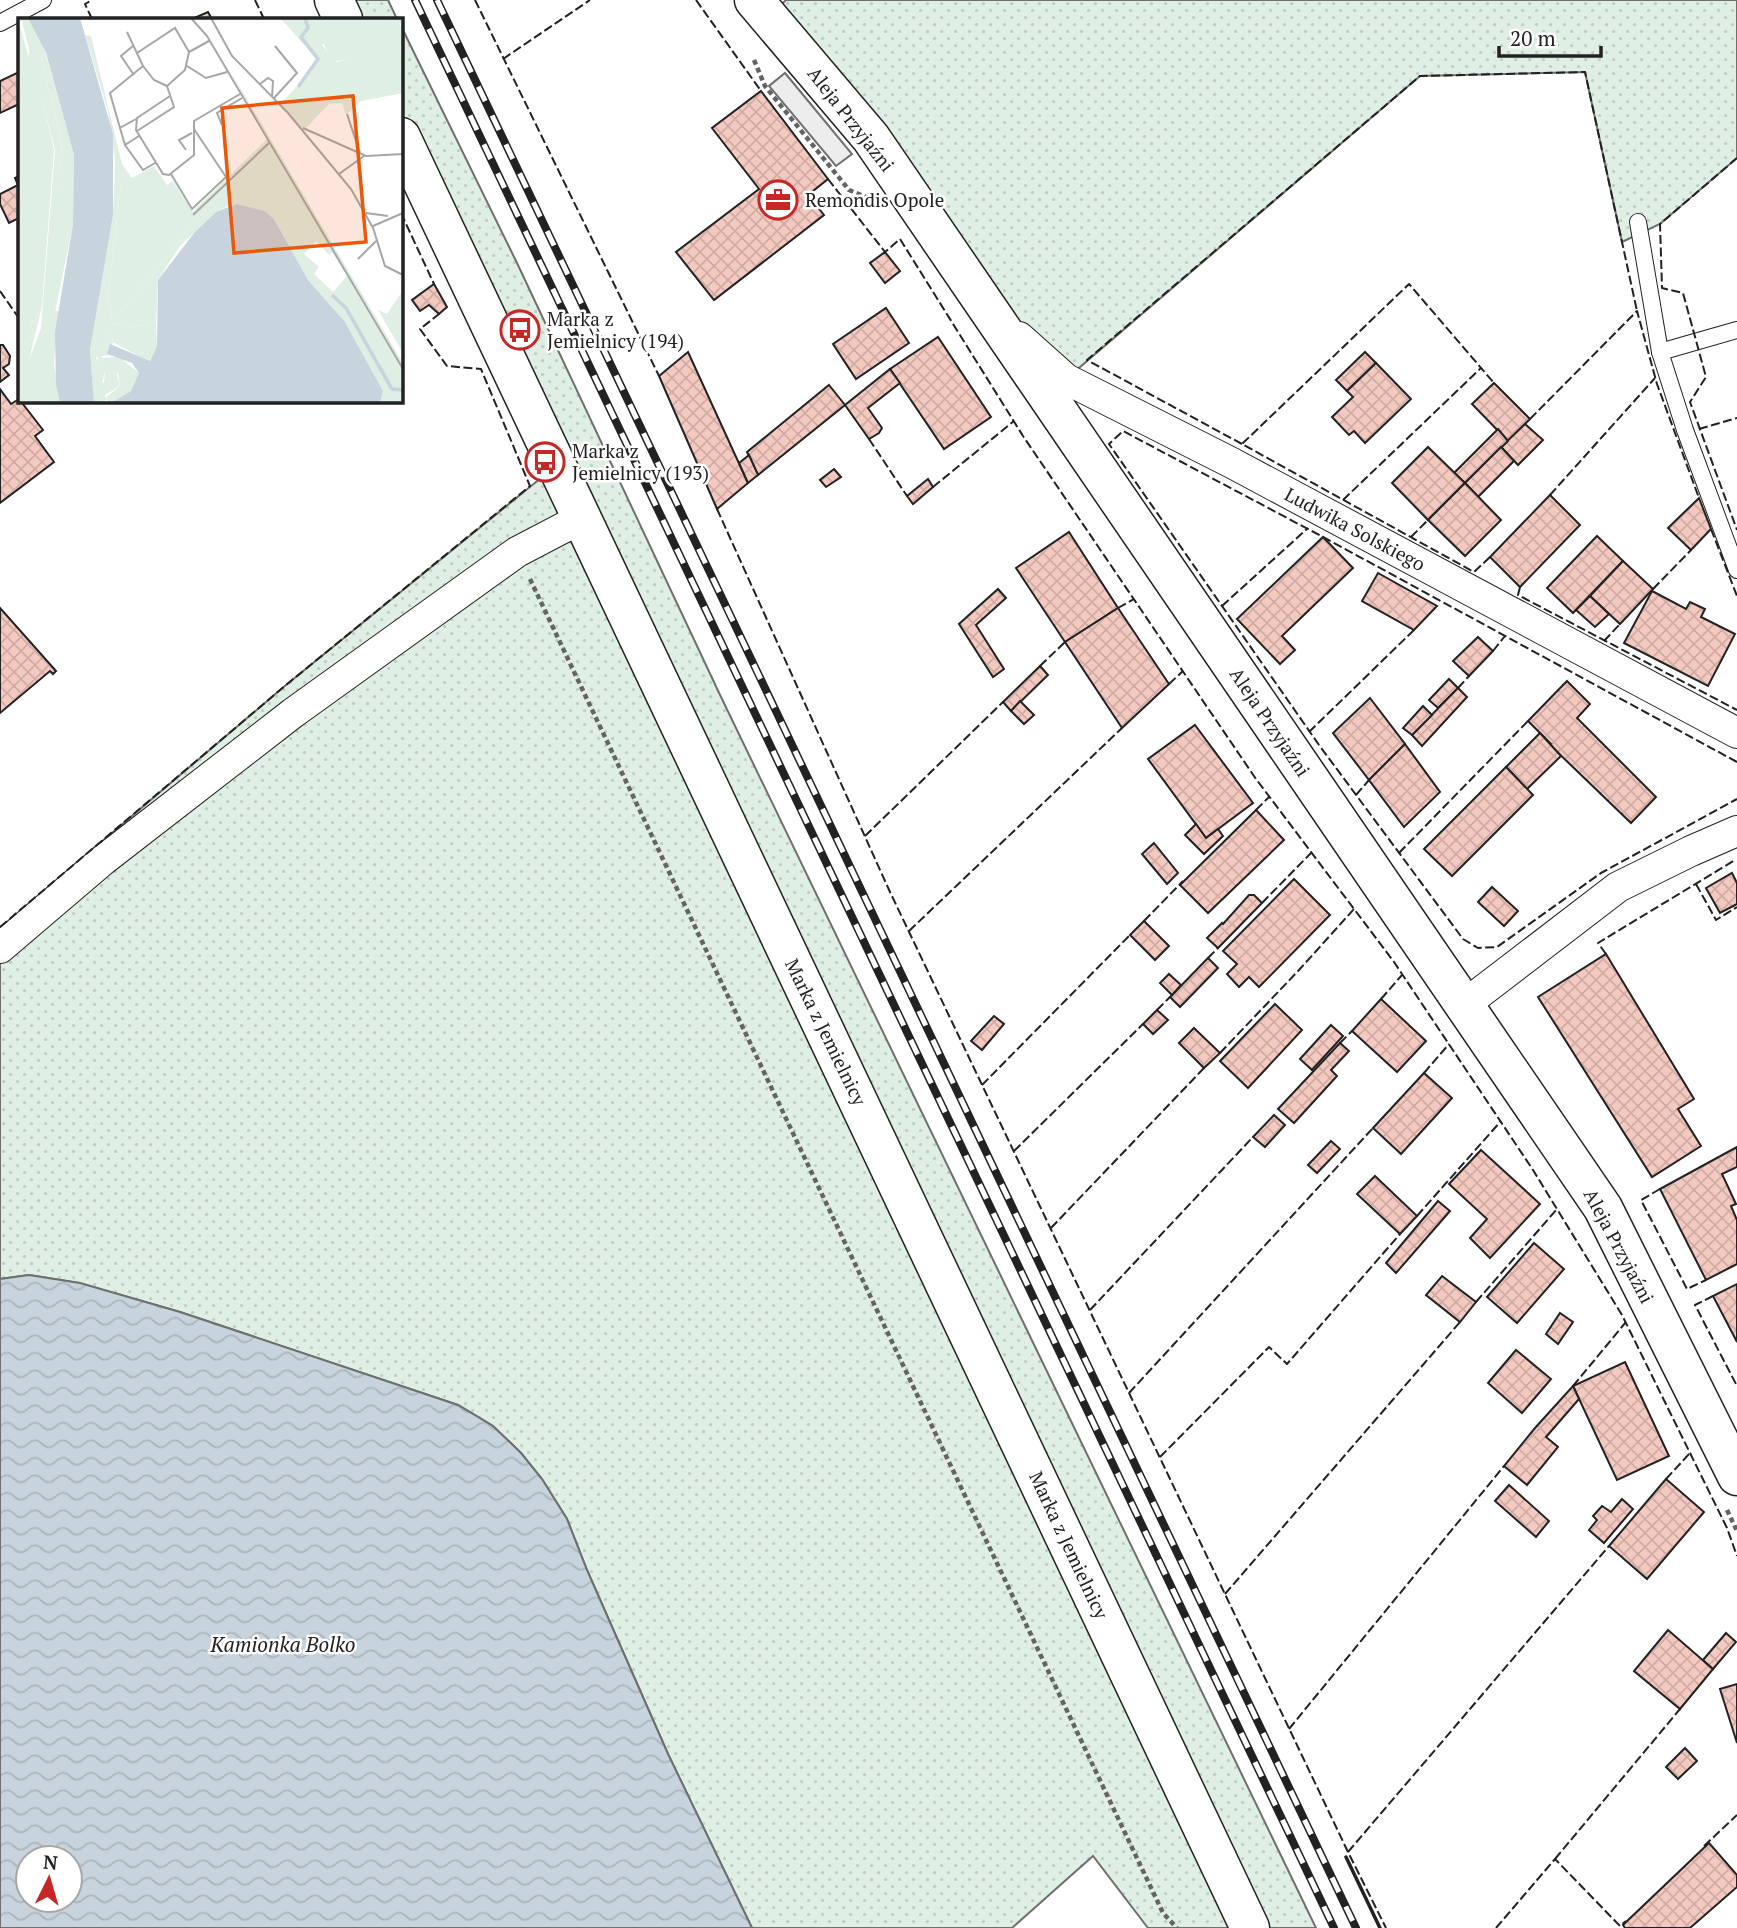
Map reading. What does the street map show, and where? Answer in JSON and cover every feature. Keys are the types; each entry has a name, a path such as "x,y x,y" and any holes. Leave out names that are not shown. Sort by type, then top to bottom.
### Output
{"main road":[{"path":"334,0 343,18"},
{"name":"Aleja Przyjaźni","path":"754,0 871,138 1603,1208 1737,1476"},
{"name":"Marka z Jemielnicy","path":"402,139 1250,1928"}],"street":[{"name":"Ludwika Solskiego","path":"986,306 1066,379 1232,463 1737,733"},
{"path":"0,948 102,861 293,713 517,552 582,518"},
{"path":"1464,1005 1618,887 1737,831"}],"lane":[{"path":"0,23 43,0"},
{"path":"1638,222 1660,352 1685,430 1737,570"},
{"path":"1660,352 1737,330"}],"path":[{"path":"749,48 765,86 849,190 869,198"},
{"path":"517,552 1163,1913 1177,1928"}],"green space":[{"path":"334,0 388,0 397,18 343,18"},
{"path":"786,0 1737,0 1737,158 1660,224 1622,242 1585,72 1420,76 1066,379 768,16"},
{"path":"402,28 517,263 721,697 1316,1928 1148,1928 1093,1856 1012,1928 752,1928 668,1754 567,1519 542,1479 521,1453 493,1426 458,1405 180,1312 79,1283 29,1275 0,1279 0,928 286,685 557,465 402,139"}],"shaded area":[{"path":"785,73 852,154 836,166 769,86"}],"water":[{"name":"Kamionka Bolko","path":"29,1275 80,1283 180,1312 458,1405 493,1426 521,1453 542,1479 567,1519 668,1754 752,1928 0,1928 0,1279"}],"building":[{"path":"208,12 211,18 194,18"},
{"path":"18,72 18,104 0,113 0,81"},
{"name":"Remondis Opole","path":"761,91 828,179 808,195 824,215 714,300 676,252 759,189 712,128"},
{"path":"18,185 18,218 9,223 0,204 0,194"},
{"path":"885,252 900,271 885,283 870,263"},
{"path":"434,284 447,307 439,314 429,305 420,311 412,300"},
{"path":"886,308 909,343 856,379 833,344"},
{"path":"938,337 991,417 944,449 890,369"},
{"path":"0,345 3,345 10,356 9,364 3,368 9,375 0,382"},
{"path":"688,352 748,483 717,509 659,376"},
{"path":"1365,352 1376,363 1347,391 1336,380"},
{"path":"1376,363 1411,399 1365,443 1354,431 1349,435 1332,417 1353,397 1347,391"},
{"path":"890,369 900,383 868,408 882,428 869,439 845,405"},
{"path":"1494,383 1530,419 1508,441 1472,404"},
{"path":"829,385 845,405 758,475 747,452"},
{"path":"0,389 11,404 18,400 21,402 43,430 35,436 54,462 0,503"},
{"path":"1525,424 1543,440 1518,465 1501,447"},
{"path":"1498,429 1508,441 1465,483 1454,473"},
{"path":"1428,447 1465,483 1428,520 1392,483"},
{"path":"1501,447 1514,461 1478,497 1465,483"},
{"path":"749,455 758,475 748,483 739,463"},
{"path":"834,469 841,477 826,487 820,480"},
{"path":"928,479 933,487 913,504 907,496"},
{"path":"1465,483 1501,520 1465,556 1428,520"},
{"path":"1550,495 1580,525 1520,587 1490,557"},
{"path":"1699,498 1711,529 1691,550 1668,528"},
{"path":"1069,532 1118,608 1065,642 1016,568"},
{"path":"1597,536 1623,561 1573,613 1547,588"},
{"path":"1323,537 1353,568 1282,636 1295,650 1280,664 1237,619"},
{"path":"1623,561 1653,589 1620,624 1590,596"},
{"path":"1378,573 1437,606 1414,630 1362,601"},
{"path":"998,589 1006,598 976,625 1004,669 993,677 959,624"},
{"path":"1652,591 1686,609 1690,602 1705,609 1701,617 1735,634 1708,686 1624,643"},
{"path":"1590,596 1609,614 1595,627 1576,610"},
{"path":"0,608 56,671 53,674 50,671 0,713"},
{"path":"1118,608 1169,684 1122,728 1065,642"},
{"path":"1478,637 1493,651 1469,676 1453,661"},
{"path":"1040,666 1048,675 1011,711 1003,702"},
{"path":"1449,679 1458,688 1438,708 1429,700"},
{"path":"1567,681 1590,704 1577,718 1656,797 1631,823 1528,721"},
{"path":"1458,688 1467,697 1422,746 1412,735"},
{"path":"1370,698 1405,744 1369,780 1333,733"},
{"path":"1020,701 1034,715 1024,724 1011,711"},
{"path":"1423,706 1432,715 1412,735 1403,728"},
{"path":"1195,725 1253,803 1206,838 1148,759"},
{"path":"1540,733 1561,756 1527,789 1506,767"},
{"path":"1405,744 1440,792 1404,827 1369,780"},
{"path":"1506,767 1533,795 1452,876 1424,849"},
{"path":"1256,810 1284,840 1208,913 1180,885"},
{"path":"1196,824 1206,838 1218,829 1223,836 1204,854 1185,835"},
{"path":"1154,843 1178,873 1167,884 1142,854"},
{"path":"1732,873 1737,883 1737,904 1720,913 1706,888"},
{"path":"1294,879 1330,915 1259,987 1249,977 1239,987 1227,974 1237,964 1223,951"},
{"path":"1492,887 1518,911 1504,926 1478,902"},
{"path":"1249,895 1254,895 1262,903 1218,948 1207,938"},
{"path":"1144,921 1169,946 1155,960 1130,935"},
{"path":"1606,954 1694,1099 1678,1109 1701,1146 1652,1177 1538,997"},
{"path":"1208,958 1218,968 1180,1007 1170,997"},
{"path":"1169,974 1181,985 1172,995 1160,983"},
{"path":"1381,999 1426,1041 1397,1072 1352,1031"},
{"path":"1275,1004 1302,1030 1248,1088 1220,1061"},
{"path":"1157,1010 1168,1020 1153,1034 1143,1024"},
{"path":"994,1016 1004,1024 982,1050 971,1041"},
{"path":"1331,1025 1343,1036 1312,1070 1300,1059"},
{"path":"1194,1028 1220,1053 1204,1068 1179,1043"},
{"path":"1340,1043 1349,1051 1331,1070 1337,1076 1294,1123 1278,1109"},
{"path":"1424,1073 1452,1098 1401,1154 1373,1128"},
{"path":"1274,1115 1285,1125 1265,1147 1253,1137"},
{"path":"1331,1141 1340,1149 1317,1173 1308,1165"},
{"path":"1737,1147 1737,1167 1722,1174 1736,1204 1731,1206 1737,1220 1737,1264 1706,1280 1660,1189"},
{"path":"1481,1150 1540,1204 1490,1258 1470,1238 1487,1219 1449,1184"},
{"path":"1375,1176 1417,1216 1400,1234 1357,1194"},
{"path":"1438,1201 1450,1211 1396,1273 1386,1263"},
{"path":"1534,1243 1564,1269 1517,1323 1487,1297"},
{"path":"1442,1276 1476,1302 1460,1322 1426,1295"},
{"path":"1737,1284 1737,1342 1713,1296"},
{"path":"1560,1313 1573,1322 1558,1344 1546,1334"},
{"path":"1516,1350 1551,1379 1522,1413 1488,1383"},
{"path":"1625,1362 1669,1456 1617,1480 1573,1386"},
{"path":"1573,1386 1579,1399 1546,1437 1558,1447 1527,1485 1504,1466"},
{"path":"1666,1479 1704,1512 1647,1579 1609,1546"},
{"path":"1509,1485 1549,1521 1536,1537 1495,1501"},
{"path":"1622,1499 1633,1509 1604,1543 1589,1530 1597,1520 1593,1516 1602,1506 1611,1512"},
{"path":"1668,1630 1713,1669 1680,1709 1634,1671"},
{"path":"1726,1633 1736,1642 1713,1669 1703,1660"},
{"path":"1737,1684 1737,1743 1720,1689"},
{"path":"1685,1748 1697,1761 1678,1779 1666,1767"},
{"path":"1709,1843 1737,1875 1737,1887 1690,1928 1625,1928 1623,1925"}],"railway":[{"path":"415,0 1334,1928"},
{"path":"437,0 1356,1928"}],"fence":[{"path":"92,0 85,4 92,18"},
{"path":"255,0 264,18"},
{"path":"475,0 659,376"},
{"path":"503,59 590,0"},
{"path":"696,0 761,91"},
{"path":"1242,444 1087,360 1420,76 1585,72 1637,311"},
{"path":"1737,158 1660,224 1662,288 1683,293 1706,377 1690,402 1737,530"},
{"path":"828,179 885,252 900,239 1023,436 1256,779 1394,962 1533,1170 1622,1315 1727,1528 1737,1556"},
{"path":"402,215 434,284"},
{"path":"1490,557 1474,572 1242,444 1409,284 1494,383"},
{"path":"0,291 18,317"},
{"path":"1530,419 1637,311 1657,384 1699,498"},
{"path":"0,927 286,685 530,486 481,369 447,366 420,329 439,314"},
{"path":"1343,500 1481,368"},
{"path":"1550,495 1655,378"},
{"path":"1699,429 1737,418"},
{"path":"933,487 1014,421"},
{"path":"1737,762 1123,431 1109,444 1319,745 1463,939 1478,948 1497,947 1601,873 1737,799"},
{"path":"869,439 907,496"},
{"path":"717,509 890,892 1386,1928"},
{"path":"1411,537 1428,520"},
{"path":"1222,606 1308,528"},
{"path":"1711,529 1737,596"},
{"path":"1653,589 1691,550"},
{"path":"1520,587 1518,595 1737,710"},
{"path":"1118,608 1134,599"},
{"path":"1604,641 1620,624"},
{"path":"1309,732 1414,630"},
{"path":"1493,651 1505,636"},
{"path":"1040,666 1065,642"},
{"path":"1169,684 1183,671"},
{"path":"1458,688 1469,676"},
{"path":"865,836 1003,702"},
{"path":"1399,853 1528,721"},
{"path":"909,931 1122,728"},
{"path":"1356,795 1369,780"},
{"path":"1256,810 1269,797"},
{"path":"1262,903 1311,853"},
{"path":"1606,954 1598,943 1735,860"},
{"path":"1144,921 1183,881"},
{"path":"1696,884 1716,920 1737,907"},
{"path":"1220,1053 1354,909"},
{"path":"982,1085 1130,935"},
{"path":"1208,958 1218,948"},
{"path":"1381,999 1402,975"},
{"path":"1157,1010 1170,997"},
{"path":"1014,1151 1143,1024"},
{"path":"1340,1043 1352,1031"},
{"path":"1424,1073 1449,1044"},
{"path":"1051,1228 1204,1068"},
{"path":"1417,1216 1501,1121"},
{"path":"1129,1393 1373,1128"},
{"path":"1090,1310 1253,1137"},
{"path":"1660,1189 1641,1200 1687,1289 1706,1280"},
{"path":"1476,1302 1557,1209"},
{"path":"1160,1457 1269,1347 1287,1364 1400,1234"},
{"path":"1713,1296 1695,1305 1737,1386"},
{"path":"1225,1594 1460,1322"},
{"path":"1573,1386 1626,1322"},
{"path":"1666,1479 1690,1453"},
{"path":"1289,1729 1504,1466"},
{"path":"1348,1852 1609,1546"},
{"path":"1555,1859 1680,1709"},
{"path":"1704,1846 1737,1815"},
{"path":"1496,1928 1555,1859 1620,1926 1626,1921"}],"wall":[{"path":"1346,1857 1380,1928"}],"place":[{"name":"Remondis Opole","path":"778,200"},
{"name":"Marka z Jemielnicy (194)","path":"520,330"},
{"name":"Marka z Jemielnicy (193)","path":"545,462"}]}
